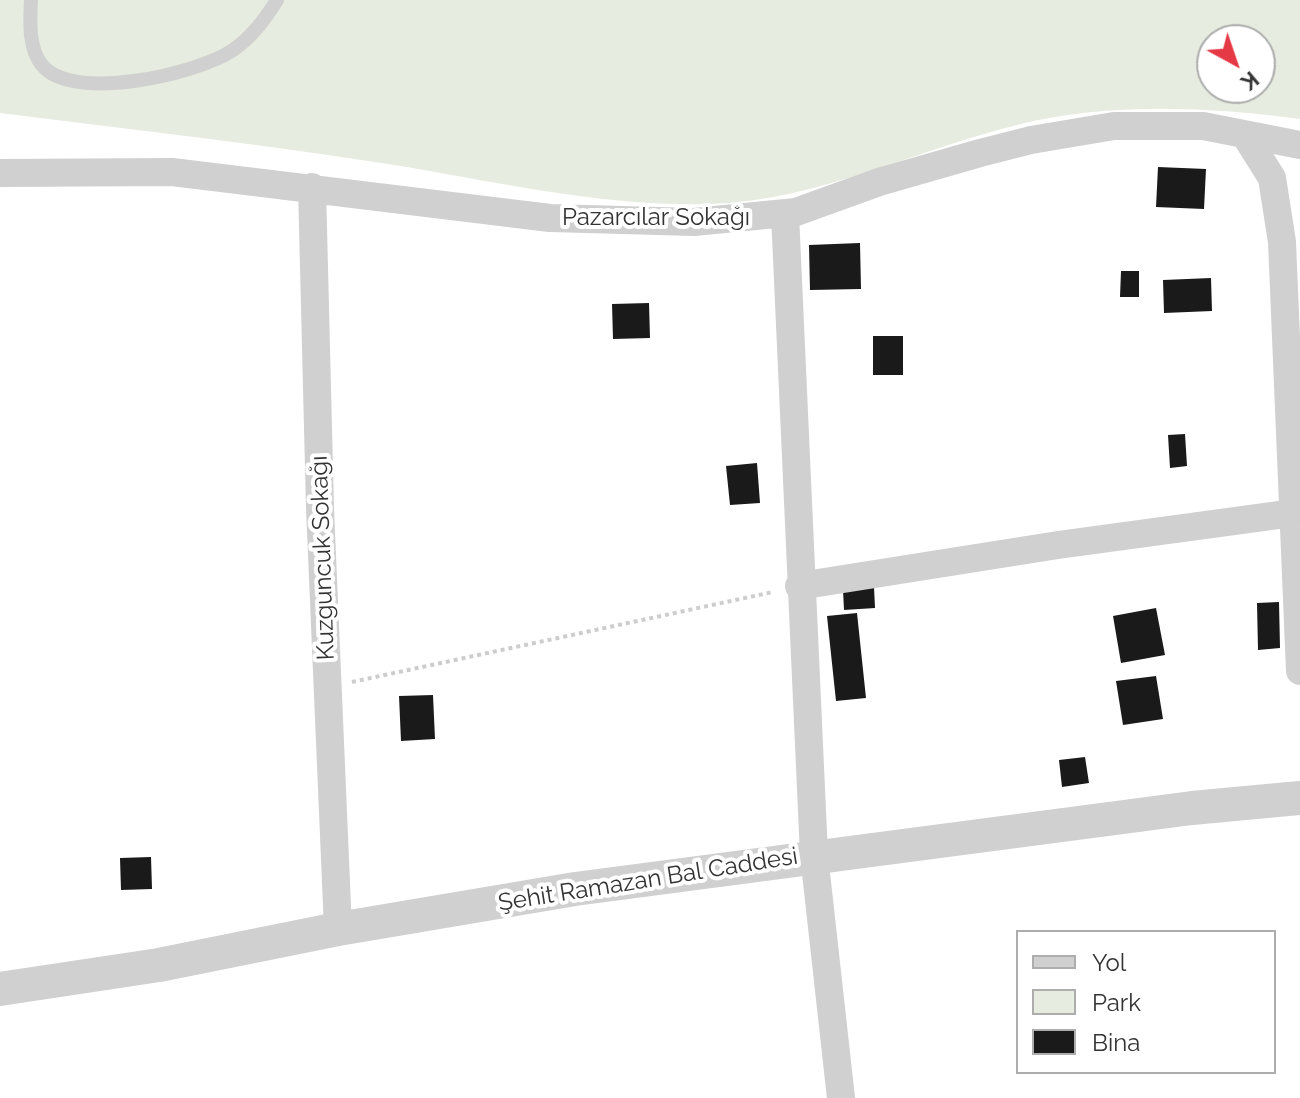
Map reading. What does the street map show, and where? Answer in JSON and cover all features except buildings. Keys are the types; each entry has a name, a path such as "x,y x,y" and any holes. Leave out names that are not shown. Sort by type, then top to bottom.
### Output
{"street":[{"name":"Pazarcılar Sokağı","path":"0,173 172,172 566,219 694,222 785,214 904,174 1072,132 1140,124 1171,124 1300,145"},
{"path":"1245,135 1272,178 1278,208 1297,513 1300,671"},
{"name":"Kuzguncuk Sokağı","path":"312,187 338,929"},
{"path":"785,214 799,586 814,855 841,1098"},
{"path":"799,586 1058,545 1297,513"},
{"name":"Şehit Ramazan Bal Caddesi","path":"0,989 159,965 338,929 575,889 814,855 1192,808 1300,798"}],"lane":[{"path":"31,0 31,41 40,64 61,78 86,82 142,80 214,61 251,35 277,0"}],"path":[{"path":"328,687 799,586"}],"green space":[{"path":"0,0 1300,0 1300,119 1158,109 1051,118 979,135 827,184 749,201 669,204 588,197 388,164 0,113"}]}
